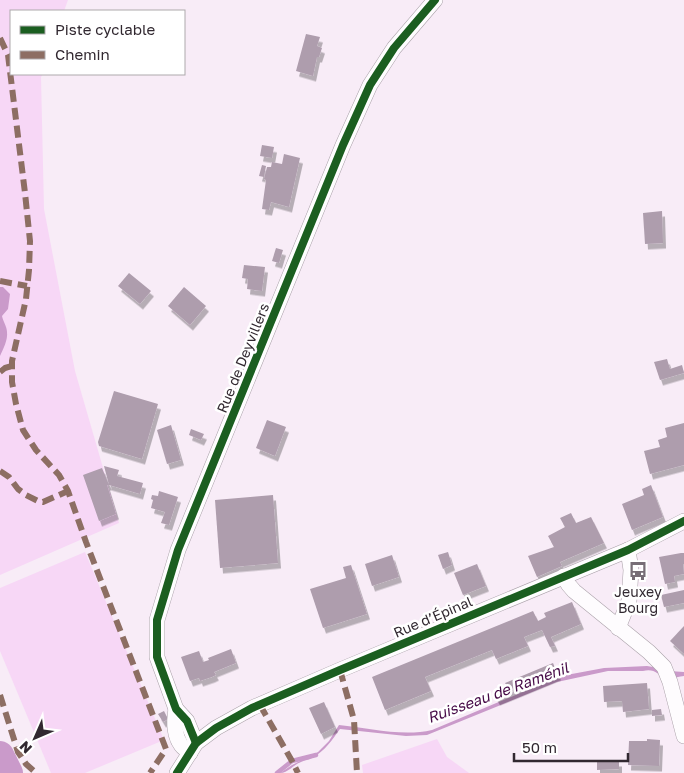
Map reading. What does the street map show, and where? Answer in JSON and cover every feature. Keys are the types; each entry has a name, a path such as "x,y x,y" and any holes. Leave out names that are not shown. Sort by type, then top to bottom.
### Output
{"street":[{"name":"Rue de Deyvillers","path":"193,748 181,745 177,737 174,718 176,709 157,657 157,620 178,550 343,145 370,85 394,48 435,0"},
{"name":"Rue d’Épinal","path":"193,748 216,728 252,708 628,550 684,522"},
{"path":"618,628 629,601 631,570 628,550"},
{"path":"564,576 574,591 649,652 664,667 670,682 684,736"},
{"path":"177,773 193,748"}],"shaded area":[{"path":"0,0 68,0 64,10 10,10 10,75 42,75 44,209 75,371 119,523 0,575"},
{"path":"0,287 3,287 10,294 8,309 2,316 7,335 0,356"},
{"path":"85,552 164,740 85,773 51,773 0,651 0,588"},
{"path":"647,666 684,672 684,676 669,678 650,670 608,671 557,682 427,735 406,736 340,729 328,745 317,755 298,763 286,772 280,773 292,765 318,752 329,741 339,725 409,733 432,730 561,676 604,668"},
{"path":"437,739 447,757 469,773 363,773 362,765"}],"building":[{"path":"306,34 320,37 317,46 322,48 319,57 317,57 313,76 296,71"},
{"path":"262,145 274,147 272,158 260,156"},
{"path":"284,154 300,158 289,207 271,202 269,210 262,209 266,180 264,179 267,167 271,167 272,162 282,164"},
{"path":"262,165 266,166 264,177 259,176"},
{"path":"662,211 663,243 645,244 643,213"},
{"path":"276,248 283,250 279,263 272,261"},
{"path":"244,265 265,267 262,291 247,289 248,279 242,278"},
{"path":"129,273 151,291 140,304 118,286"},
{"path":"184,287 206,306 190,325 168,306"},
{"path":"667,359 670,369 682,365 684,373 660,380 654,362"},
{"path":"114,391 158,404 142,459 99,446 98,442"},
{"path":"267,420 286,427 275,456 256,448"},
{"path":"684,423 684,465 650,474 644,451 660,447 658,440 667,437 665,428"},
{"path":"171,425 181,460 167,464 157,430"},
{"path":"191,429 204,434 201,440 189,435"},
{"path":"104,466 119,470 117,476 143,483 140,494 109,485"},
{"path":"102,468 109,485 107,485 116,514 99,521 83,475"},
{"path":"651,485 663,517 632,530 622,504 644,495 642,489"},
{"path":"159,491 178,497 169,525 161,523 165,512 151,508 152,495 158,496"},
{"path":"273,495 278,563 220,568 215,500"},
{"path":"571,513 576,523 591,517 604,543 560,562 562,566 537,577 528,556 554,547 548,536 565,527 560,518"},
{"path":"448,552 452,565 443,569 438,555"},
{"path":"684,553 684,574 674,576 675,582 665,584 659,557"},
{"path":"392,555 399,577 372,586 365,564"},
{"path":"477,564 486,586 463,595 454,573"},
{"path":"351,565 367,614 323,628 310,589 346,578 343,567"},
{"path":"684,590 684,603 664,607 661,595"},
{"path":"572,602 581,624 551,637 555,646 550,647 542,630 524,637 528,646 496,659 492,650 425,677 431,691 385,710 372,677 533,611 538,621 546,617 544,613"},
{"path":"684,626 684,654 670,641"},
{"path":"231,649 236,663 214,672 216,675 212,677 200,681 199,678 190,681 181,657 199,651 203,662 209,660 208,658"},
{"path":"553,663 558,675 497,700 493,692 507,686 505,683"},
{"path":"647,683 649,709 623,712 622,701 604,702 603,686"},
{"path":"324,702 335,727 321,734 309,708"},
{"path":"661,709 662,715 652,716 652,710"},
{"path":"164,711 168,719 163,722 158,714"},
{"path":"647,739 660,740 659,766 628,765 629,741 647,741"},
{"path":"597,761 619,761 619,769 597,770"}],"waterway":[{"path":"0,755 9,773"},
{"name":"Ruisseau de Raménil","path":"277,773 292,761 316,755"}],"marked path":[{"path":"0,38 8,55 10,71"},
{"path":"10,75 30,241 26,299 12,361 12,382 16,404 23,430 36,450 59,475 68,491 166,749 150,773"},
{"path":"0,281 27,286"},
{"path":"0,372 12,366"},
{"path":"0,471 9,477 18,489 38,501 43,502 68,491"},
{"path":"340,670 354,720 357,773"},
{"path":"0,695 18,752 26,764 36,773"},
{"path":"260,705 298,773"}],"cycle path":[{"path":"196,743 187,721 176,709 157,657 157,620 178,550 343,145 370,85 394,48 435,0"},
{"path":"177,773 196,743 216,728 252,708 628,550 684,521"}],"place":[{"name":"Jeuxey Bourg","path":"638,571"}]}
